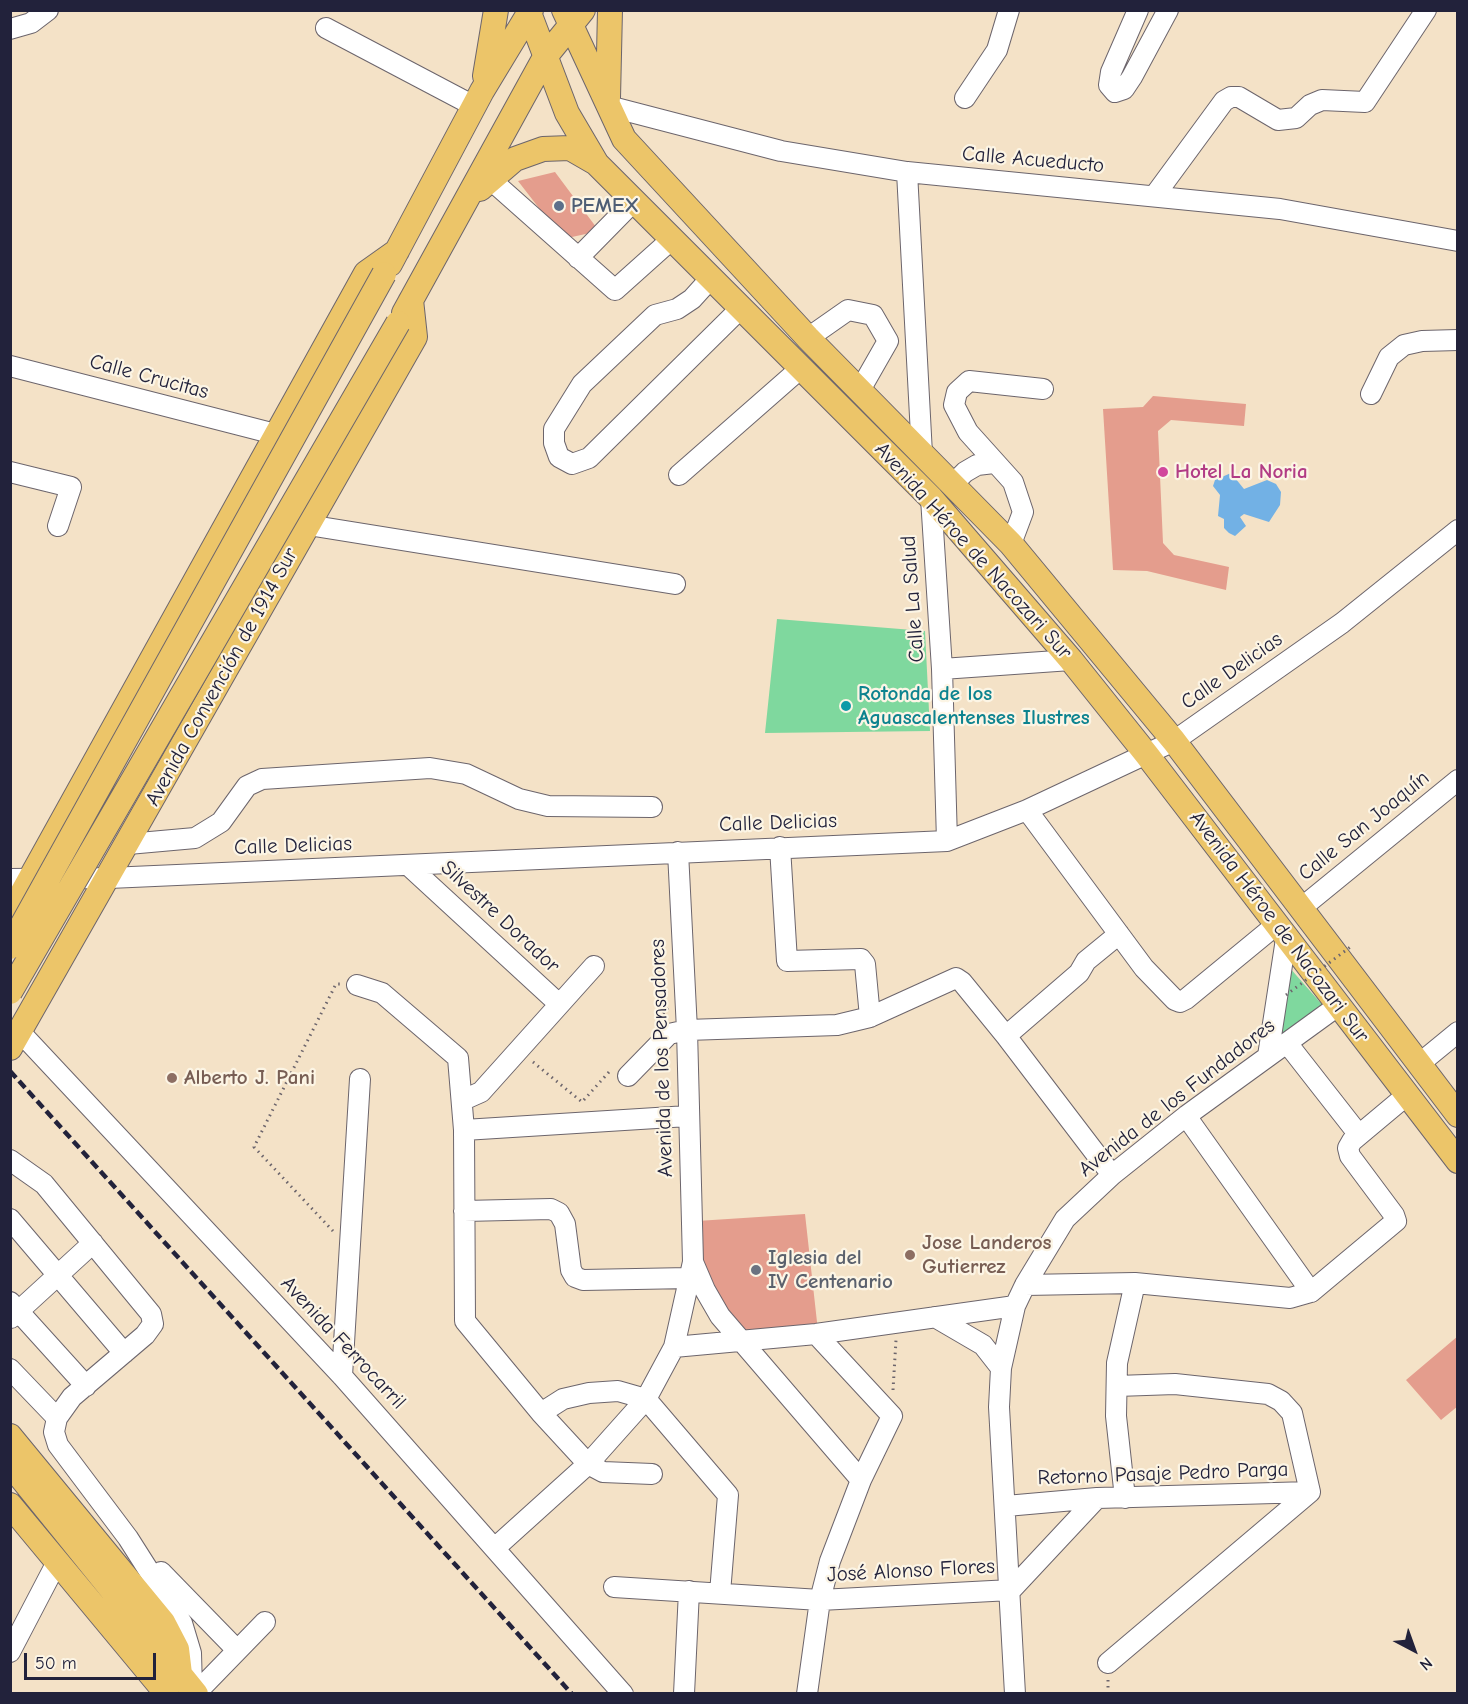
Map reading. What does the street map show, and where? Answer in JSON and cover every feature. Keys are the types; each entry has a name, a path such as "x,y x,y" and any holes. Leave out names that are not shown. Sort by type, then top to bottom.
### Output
{"main road":[{"path":"478,99 496,10"},
{"path":"608,106 610,10"},
{"path":"10,947 397,251 478,99 530,11"},
{"name":"Avenida Héroe de Nacozari Sur","path":"530,11 567,113 597,164 931,498 1071,660 1147,755 1458,1161"},
{"path":"487,176 545,57 572,15"},
{"name":"Avenida Héroe de Nacozari Sur","path":"572,15 608,106 624,139 808,338 1011,544 1174,741 1458,1115"},
{"name":"Avenida Convención de 1914 Sur","path":"10,992 398,323 465,203 487,176 515,159 543,149 570,148 597,164"},
{"path":"10,915 21,878 366,273 397,251"},
{"name":"Avenida Convención de 1914 Sur","path":"15,1040 70,948 415,337 411,300"},
{"path":"10,921 16,934 36,952 48,954 70,948"},
{"path":"10,1436 163,1622 177,1649 189,1685"},
{"path":"10,1464 189,1685"},
{"path":"10,1505 167,1694"}],"street":[{"path":"10,29 31,23 48,10"},
{"path":"966,98 997,50 1009,10"},
{"path":"1138,10 1111,72 1109,85 1115,92 1124,89 1132,77 1167,10"},
{"path":"1155,195 1224,101 1231,97 1239,97 1278,120 1296,118 1310,105 1322,100 1365,102 1426,10"},
{"path":"326,28 478,99"},
{"name":"Calle Acueducto","path":"608,106 781,151 907,172 1280,209 1458,241"},
{"path":"907,172 922,454"},
{"path":"487,176 615,290 672,239"},
{"path":"578,258 634,201"},
{"path":"711,278 692,299 676,309 655,315 582,384 554,429 554,443 559,458 572,464 590,458 741,308"},
{"path":"808,338 848,310 873,315 888,341 860,390"},
{"path":"1371,394 1389,357 1404,345 1422,341 1458,340"},
{"name":"Calle Crucitas","path":"11,366 275,434"},
{"path":"679,476 801,368"},
{"path":"1011,544 1023,512 1013,482 968,432 954,405 957,392 969,381 1043,389"},
{"path":"952,484 965,471 977,465 994,463"},
{"path":"10,472 71,487 58,526"},
{"name":"Calle La Salud","path":"931,498 942,669 947,841"},
{"path":"308,525 675,584"},
{"name":"Calle Delicias","path":"21,878 109,878 947,841 1027,810 1174,741 1342,623 1458,530"},
{"path":"942,669 1071,660"},
{"path":"128,844 195,838 221,822 247,786 262,779 429,768 466,774 519,799 548,806 652,807"},
{"name":"Calle San Joaquín","path":"1300,909 1458,780"},
{"path":"1027,810 1144,968 1175,1000 1180,1002 1281,932"},
{"path":"780,847 787,961 861,959 865,964 870,1017"},
{"name":"Avenida de los Pensadores","path":"496,1547 588,1464 646,1399 674,1347 691,1270 687,1030 678,852"},
{"name":"Silvestre Dorador","path":"409,866 559,1005"},
{"path":"1268,1056 1281,932"},
{"path":"1006,1036 1079,973 1086,961 1119,934"},
{"name":"Silvestre Dorador","path":"463,1100 481,1092 594,966"},
{"path":"620,1072 669,1034 687,1030 837,1025 870,1017 956,978 962,982 1006,1036 1112,1175"},
{"path":"357,985 382,993 458,1058 464,1130 465,1321 541,1413 588,1464 603,1472 652,1474"},
{"name":"Avenida de los Fundadores","path":"1015,1694 999,1407 1001,1368 1015,1306 1025,1285 1065,1220 1112,1175 1186,1116 1339,1005"},
{"path":"1419,1064 1458,1032"},
{"name":"Avenida Ferrocarril","path":"15,1040 342,1376 496,1547 622,1694"},
{"path":"1287,1043 1359,1135"},
{"path":"342,1376 360,1079"},
{"path":"1025,1285 1135,1283 1290,1298 1311,1292 1396,1221 1394,1215 1350,1156 1348,1148 1359,1135 1407,1095"},
{"path":"464,1130 688,1116"},
{"path":"1186,1116 1311,1292"},
{"path":"12,1164 44,1184 151,1314 153,1323 145,1335 86,1386 57,1418 54,1432 58,1445 128,1538 182,1623 191,1653 189,1685"},
{"path":"464,1211 551,1209 559,1213 565,1224 571,1270 575,1277 583,1280 691,1270"},
{"path":"10,1219 124,1353"},
{"path":"86,1386 13,1310 93,1244"},
{"name":"Avenida de los Pensadores","path":"691,1270 720,1316 861,1480"},
{"path":"1125,1498 1116,1416 1117,1363 1135,1283"},
{"path":"674,1347 816,1334 1015,1306"},
{"path":"934,1317 983,1346 1001,1368"},
{"path":"807,1694 820,1600 830,1561 861,1480 892,1416 816,1334"},
{"path":"10,1369 57,1418"},
{"name":"Retorno Pasaje Pedro Parga","path":"1006,1506 1097,1498 1310,1492 1292,1413 1281,1401 1268,1394 1174,1384 1117,1386"},
{"path":"541,1413 563,1399 589,1393 618,1391 646,1399 728,1495 720,1593"},
{"path":"1108,1663 1310,1492"},
{"name":"José Alonso Flores","path":"614,1587 820,1600 1011,1590 1097,1498"},
{"path":"128,1538 237,1650"},
{"path":"10,1652 57,1562"},
{"path":"684,1694 689,1591"},
{"path":"189,1685 237,1650 265,1622"}],"path":[{"path":"1286,994 1353,945"},
{"path":"350,1249 254,1147 336,984 357,985"},
{"path":"652,1025 684,991"},
{"path":"518,1051 582,1102 620,1072"},
{"path":"892,1416 898,1322"}],"green space":[{"path":"777,619 925,631 930,731 765,733"},
{"path":"1289,967 1325,1008 1275,1046"}],"water":[{"path":"1231,473 1244,489 1267,480 1276,484 1281,492 1280,505 1269,522 1244,514 1240,517 1246,526 1235,536 1224,528 1224,519 1218,516 1220,495 1213,486 1215,480"}],"building":[{"name":"PEMEX","path":"555,172 599,231 563,239 518,181"},
{"path":"1153,396 1246,404 1244,426 1171,420 1158,431 1163,543 1174,555 1229,567 1226,590 1147,571 1113,570 1103,409 1143,407"},
{"name":"Iglesia del IV Centenario","path":"805,1214 818,1331 745,1338 722,1312 697,1253 697,1221"},
{"path":"1458,1336 1458,1406 1441,1420 1406,1380"}],"railway":[{"path":"10,1071 572,1694"}],"place":[{"name":"PEMEX","path":"559,206"},
{"name":"Hotel La Noria","path":"1163,472"},
{"name":"Rotonda de los Aguascalentenses Ilustres","path":"846,706"},
{"name":"Alberto J. Pani","path":"172,1078"},
{"name":"Jose Landeros Gutierrez","path":"910,1255"},
{"name":"Iglesia del IV Centenario","path":"756,1270"}]}
